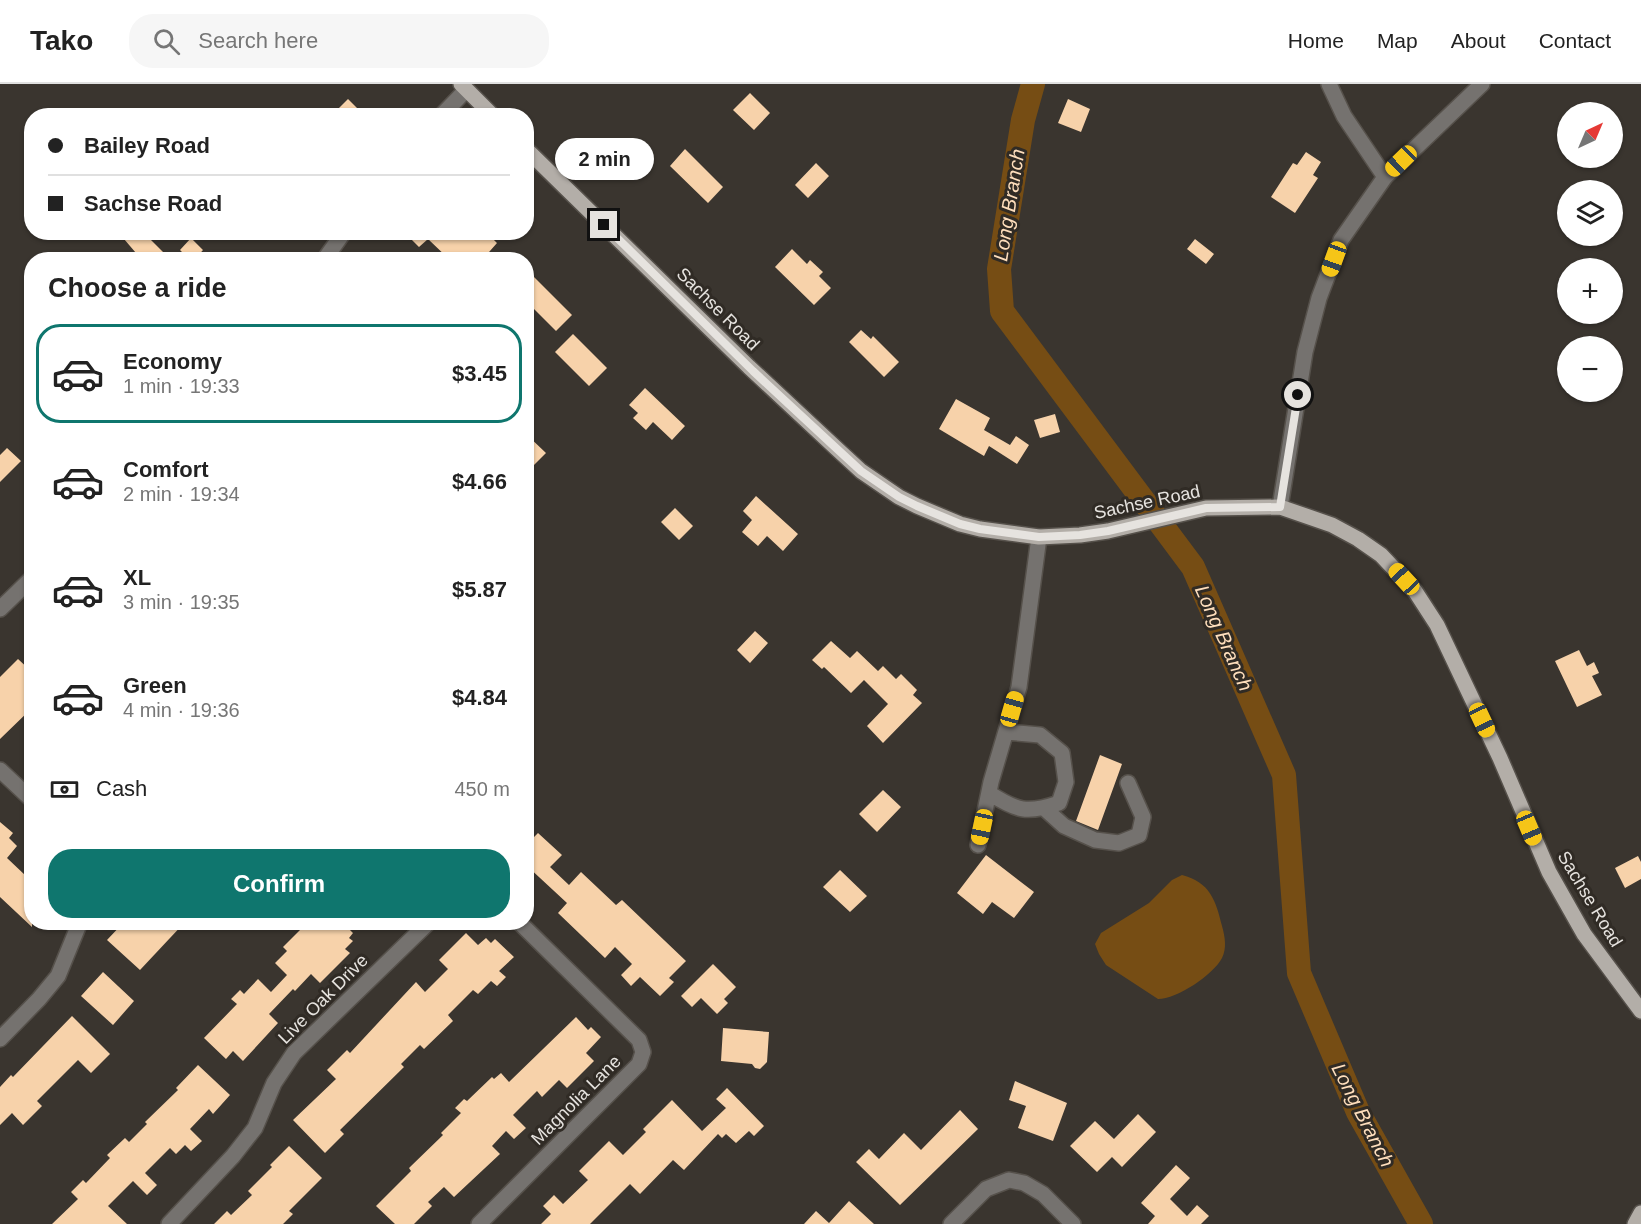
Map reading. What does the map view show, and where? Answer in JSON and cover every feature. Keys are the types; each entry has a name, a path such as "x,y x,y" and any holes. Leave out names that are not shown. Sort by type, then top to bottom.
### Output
{"main road":[{"path":"464,87 485,108"},
{"name":"Sachse Road","path":"534,157 753,371 861,471 899,497 960,524 1003,534 1039,537 1080,535 1123,528 1206,508 1280,507 1332,525 1358,538 1381,555 1415,591 1437,625 1549,872 1584,934 1641,1011"},
{"path":"1635,1224 1641,1213"}],"street":[{"path":"1329,84 1344,116 1385,177"},
{"path":"1280,507 1305,352 1319,298 1341,240 1385,177 1482,84"},
{"path":"447,108 464,87"},
{"path":"978,845 989,793 1019,687 1039,537"},
{"path":"0,609 24,586"},
{"path":"989,793 1011,807 1039,810 1059,803 1066,782 1062,753 1040,735 1006,732"},
{"path":"0,770 24,792"},
{"path":"1044,808 1064,826 1095,840 1119,843 1139,835 1143,817 1128,783"},
{"path":"0,1039 58,976 77,930"},
{"name":"Live Oak Drive","path":"169,1224 233,1156 255,1128 274,1083 294,1053 421,930"},
{"name":"Magnolia Lane","path":"479,1224 642,1059 643,1052 639,1040 527,930"},
{"path":"951,1224 986,1189 1010,1180 1043,1194 1073,1224"}],"shaded area":[{"path":"1182,875 1199,882 1210,894 1217,908 1223,930 1225,950 1211,972 1194,985 1175,995 1158,999 1106,965 1095,944 1101,933 1149,903 1172,880"}],"building":[{"path":"750,93 770,113 754,130 733,110"},
{"path":"348,99 357,108 339,108"},
{"path":"1068,99 1090,109 1081,132 1058,123"},
{"path":"685,149 723,187 708,203 670,166"},
{"path":"1306,152 1321,162 1313,175 1318,178 1295,213 1271,197 1293,163 1297,165"},
{"path":"816,163 829,176 808,198 795,185"},
{"path":"1195,239 1214,254 1206,264 1187,249"},
{"path":"125,240 151,240 163,252 135,252"},
{"path":"189,240 193,240 203,250 201,252 182,252 180,250"},
{"path":"412,240 427,240 419,247"},
{"path":"429,240 494,240 497,243 489,252 442,252"},
{"path":"792,249 807,264 810,260 823,272 819,276 831,288 814,305 775,267"},
{"path":"534,277 572,315 556,331 534,309"},
{"path":"861,330 871,339 873,336 899,362 884,377 849,342"},
{"path":"573,334 607,368 589,386 555,352"},
{"path":"645,388 685,426 672,440 653,422 646,430 633,418 638,413 629,405"},
{"path":"956,399 990,418 984,430 1010,445 1016,436 1029,445 1017,464 989,446 984,456 939,429"},
{"path":"1055,414 1060,432 1040,438 1034,420"},
{"path":"534,442 546,453 534,465"},
{"path":"7,448 21,461 0,482 0,455"},
{"path":"756,496 798,534 783,551 767,536 758,546 742,532 752,520 743,511"},
{"path":"675,508 693,526 679,540 661,522"},
{"path":"755,631 768,643 750,663 737,650"},
{"path":"831,641 850,658 857,651 878,671 883,666 896,679 901,674 917,690 913,695 922,703 883,743 867,726 888,704 864,680 851,693 824,667 822,669 812,660"},
{"path":"1579,650 1587,666 1594,662 1599,673 1592,676 1602,695 1577,707 1555,661"},
{"path":"18,659 24,665 24,716 0,739 0,677"},
{"path":"1100,755 1122,764 1098,830 1076,821"},
{"path":"883,790 901,807 877,832 859,814"},
{"path":"0,822 13,833 9,838 17,846 7,858 24,874 24,920 0,897"},
{"path":"538,833 562,855 550,867 569,885 581,872 616,905 622,900 686,961 669,978 674,982 660,996 640,977 631,986 621,975 632,964 615,947 605,958 558,913 567,903 534,872 534,837"},
{"path":"986,855 1034,892 1014,918 992,902 983,914 957,893"},
{"path":"1638,856 1641,862 1641,879 1625,888 1615,868"},
{"path":"840,870 867,896 850,912 823,887"},
{"path":"116,930 178,930 140,970 107,940"},
{"path":"300,930 350,930 353,933 349,938 353,941 345,949 350,953 320,983 311,974 269,1014 278,1023 243,1061 233,1051 226,1059 204,1038 237,1004 231,999 240,990 244,994 258,979 271,992 287,975 275,963 287,951 283,947"},
{"path":"466,933 478,945 486,938 491,943 495,939 514,957 499,971 506,977 497,986 491,981 478,994 473,990 448,1015 453,1021 424,1049 420,1045 401,1064 404,1067 340,1130 344,1134 325,1153 293,1120 336,1079 327,1070 347,1050 350,1053 416,982 425,992 448,969 439,960"},
{"path":"713,964 736,987 724,999 728,1003 717,1014 701,998 692,1007 681,996"},
{"path":"103,972 134,1001 113,1025 81,996"},
{"path":"72,1016 110,1054 91,1073 78,1060 37,1101 42,1106 23,1125 12,1113 0,1125 0,1087 11,1075 13,1077"},
{"path":"576,1017 588,1030 591,1027 601,1037 586,1053 594,1061 567,1088 559,1080 542,1097 537,1091 513,1115 526,1128 514,1139 506,1131 492,1146 500,1154 454,1197 444,1187 428,1202 432,1206 414,1224 395,1224 376,1206 411,1171 409,1168 443,1135 441,1133 461,1113 455,1108 464,1099 467,1101 492,1077 494,1079 501,1073 509,1082"},
{"path":"723,1028 769,1032 767,1062 760,1069 755,1068 752,1064 721,1061"},
{"path":"198,1065 230,1095 213,1114 209,1109 190,1129 202,1141 191,1151 185,1145 176,1154 170,1148 145,1173 157,1185 147,1195 133,1181 108,1206 127,1224 52,1224 78,1199 71,1192 83,1180 86,1183 110,1158 107,1155 125,1138 129,1142 147,1124 145,1122 178,1090 176,1088"},
{"path":"1015,1081 1067,1103 1053,1141 1018,1128 1026,1106 1009,1100"},
{"path":"727,1088 764,1126 754,1136 749,1131 736,1143 726,1134 722,1138 718,1134 684,1170 673,1160 640,1194 630,1184 590,1224 541,1224 551,1214 543,1206 554,1195 563,1204 588,1180 579,1171 609,1141 623,1155 646,1132 643,1129 672,1100 702,1131 726,1108 716,1099"},
{"path":"960,1110 978,1129 900,1205 856,1162 869,1149 879,1159 904,1133 921,1150"},
{"path":"1138,1114 1156,1132 1122,1167 1112,1157 1097,1172 1070,1146 1095,1121 1114,1139"},
{"path":"289,1146 322,1178 289,1211 293,1214 283,1224 214,1224 227,1211 231,1215 252,1195 248,1191"},
{"path":"1176,1165 1190,1178 1170,1199 1187,1216 1197,1205 1209,1216 1201,1224 1148,1224 1155,1216 1141,1203"},
{"path":"849,1201 874,1224 804,1224 816,1211 829,1223"}],"waterway":[{"name":"Long Branch","path":"1033,84 1023,120 999,269 1002,311 1193,567 1284,775 1299,973 1358,1112 1421,1224"}],"route":[{"path":"604,225 753,371 861,471 899,497 917,506 960,524 980,529 1003,534 1039,537 1080,535 1123,528 1206,508 1280,507 1298,395"}]}
